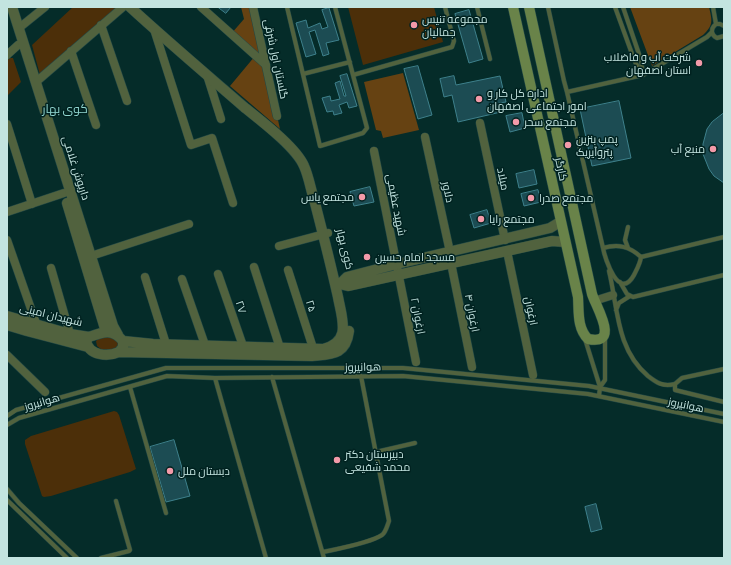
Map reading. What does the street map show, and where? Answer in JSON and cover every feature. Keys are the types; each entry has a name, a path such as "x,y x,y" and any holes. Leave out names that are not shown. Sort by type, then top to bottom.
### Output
{"main road":[{"name":"کارگر","path":"513,7 578,297 578,315 584,335"},
{"name":"کارگر","path":"529,7 594,301 604,322 605,333"},
{"path":"584,335 588,339 598,340 601,339 605,333"}],"street":[{"name":"داریوش غلامی","path":"12,7 36,82 43,116 64,193 106,332"},
{"path":"19,28 45,7"},
{"path":"36,82 123,7"},
{"name":"کوی بهار","path":"88,342 95,352 103,355 120,352 312,356 333,354 347,342 349,332 348,315 338,284 326,233 319,193 311,171 299,149 130,7"},
{"name":"کوی بهار","path":"137,7 156,28 207,75 287,144 304,164 326,233"},
{"path":"201,7 266,65"},
{"name":"گلستان اول شرقی","path":"253,7 277,116"},
{"name":"داریوش غلامی","path":"7,12 91,256 113,326 120,338"},
{"path":"101,25 128,101"},
{"path":"156,28 191,145 212,138 232,203"},
{"path":"7,54 18,45"},
{"path":"71,51 96,125"},
{"path":"207,75 221,119"},
{"name":"میلاد","path":"480,123 505,240"},
{"path":"7,124 32,204"},
{"name":"دلاور","path":"425,137 450,252"},
{"name":"شهید عظیمی","path":"374,151 399,275"},
{"path":"7,212 64,193"},
{"path":"338,284 347,277 397,264 505,240 550,228 560,222"},
{"path":"91,256 189,224"},
{"path":"279,246 326,233"},
{"path":"7,240 37,326"},
{"path":"505,240 507,251"},
{"path":"338,284 348,286 552,241 565,242"},
{"name":"ارغوان","path":"507,251 533,375"},
{"name":"ارغوان ۴","path":"451,263 472,367"},
{"path":"254,267 280,348"},
{"path":"51,268 70,334"},
{"name":"۲۵","path":"288,270 313,348"},
{"name":"۲۷","path":"218,274 243,346"},
{"name":"ارغوان ۲","path":"399,275 416,362"},
{"path":"145,277 166,344"},
{"path":"182,280 205,345"},
{"name":"کوی بهار","path":"106,332 112,333 120,338 166,344 323,349 338,343 342,337 343,328 338,284"},
{"path":"594,301 613,295"},
{"name":"شهیدان امینی","path":"7,316 37,326 70,334 88,342"},
{"name":"شهیدان امینی","path":"7,324 27,331 88,342"},
{"path":"88,342 106,332"},
{"path":"120,338 123,347 120,352"},
{"path":"7,355 45,392"}],"lane":[{"path":"288,7 320,146 363,133 367,126 335,7"},
{"path":"354,76 452,47 454,41 445,7"},
{"path":"477,7 490,59"},
{"path":"548,7 607,263 610,272 620,282 625,292 630,296"},
{"path":"616,7 635,62 643,75"},
{"path":"623,7 641,60 643,75"},
{"path":"567,92 643,75 707,37 712,32 712,29 716,24 713,7"},
{"path":"716,24 724,26"},
{"path":"712,32 717,38 724,36"},
{"path":"303,74 350,62"},
{"path":"628,227 625,240 629,250"},
{"path":"603,248 618,245 641,257 724,237"},
{"path":"620,282 625,283 632,277 640,264 641,257"},
{"path":"607,263 616,311 623,338 629,354 642,371 655,382 664,386 724,402"},
{"path":"616,311 619,302 630,296 724,275"},
{"path":"600,387 605,380 605,333"},
{"path":"584,335 600,387 599,396"},
{"name":"هوانیروز","path":"7,416 16,410 166,368 403,368 600,387 724,414"},
{"path":"246,368 246,377"},
{"path":"332,376 333,368"},
{"path":"664,386 675,384 682,378 724,368"},
{"path":"423,378 424,370"},
{"name":"هوانیروز","path":"7,426 19,418 167,376 215,378 403,376 588,394 724,422"},
{"path":"323,552 374,539 383,535 389,521 361,376"},
{"path":"272,377 324,558"},
{"path":"215,378 266,558"},
{"path":"675,384 675,390"},
{"path":"130,387 166,513"},
{"path":"67,396 69,404"},
{"path":"690,415 691,407"},
{"path":"376,452 415,443"},
{"path":"7,489 28,512 77,558"},
{"path":"7,500 67,558"},
{"path":"101,558 130,550 116,500"},
{"path":"24,517 28,512"}],"shaded area":[{"path":"73,7 118,7 40,75 32,45"},
{"path":"241,7 253,7 280,129 230,86 255,56 231,34 244,19"},
{"path":"348,7 434,7 443,42 363,65"},
{"path":"630,7 709,7 711,25 703,35 652,66"},
{"path":"7,58 13,58 21,82 7,96"},
{"path":"403,73 419,130 383,138 381,131 376,130 364,82"},
{"path":"106,336 114,339 119,344 116,349 102,350 97,346 96,341 99,338"},
{"path":"114,411 119,415 136,469 51,496 42,496 25,440 31,436"}],"building":[{"path":"218,7 231,7 226,13"},
{"path":"329,8 339,40 326,43 329,54 323,56 315,30 309,32 316,54 306,57 296,23 306,20 308,28 320,23 322,29 328,27 322,10"},
{"path":"469,10 483,59 469,63 455,14"},
{"path":"418,66 432,115 418,119 404,69"},
{"path":"347,74 357,106 349,108 347,102 339,105 342,113 334,115 333,111 327,112 322,98 330,96 331,101 340,99 335,83 340,81 344,96 346,96 340,76"},
{"name":"اداره کل کار و امور اجتماعی اصفهان","path":"454,76 456,85 500,76 506,102 499,103 501,112 458,122 452,95 444,97 440,79"},
{"path":"619,101 631,158 592,166 580,109"},
{"name":"مجتمع سحر","path":"522,113 525,128 510,132 506,116"},
{"name":"منبع آب","path":"724,113 724,183 714,176 709,169 703,154 703,144 707,129 712,122"},
{"path":"534,170 537,184 519,188 516,174"},
{"name":"مجتمع یاس","path":"370,187 374,202 354,206 350,192"},
{"name":"مجتمع صدرا","path":"538,190 541,202 524,206 521,194"},
{"name":"مجتمع رایا","path":"487,210 491,223 474,228 470,215"},
{"name":"دبستان ملل","path":"174,440 190,496 166,502 150,447"},
{"path":"596,504 602,529 591,532 585,507"}],"place":[{"name":"مجموعه تنیس جمالیان","path":"414,25"},
{"name":"شرکت آب و فاضلاب استان اصفهان","path":"699,63"},
{"name":"اداره کل کار و امور اجتماعی اصفهان","path":"479,99"},
{"name":"مجتمع سحر","path":"516,122"},
{"name":"پمپ بنزین پتروآیریک","path":"568,145"},
{"name":"منبع آب","path":"713,149"},
{"name":"مجتمع یاس","path":"362,197"},
{"name":"مجتمع صدرا","path":"531,198"},
{"name":"مجتمع رایا","path":"481,219"},
{"name":"مسجد امام حسین","path":"367,257"},
{"name":"دبیرستان دکتر محمد شفیعی","path":"337,460"},
{"name":"دبستان ملل","path":"170,471"}],"district":[{"name":"کوی بهار","path":"65,109"}]}
